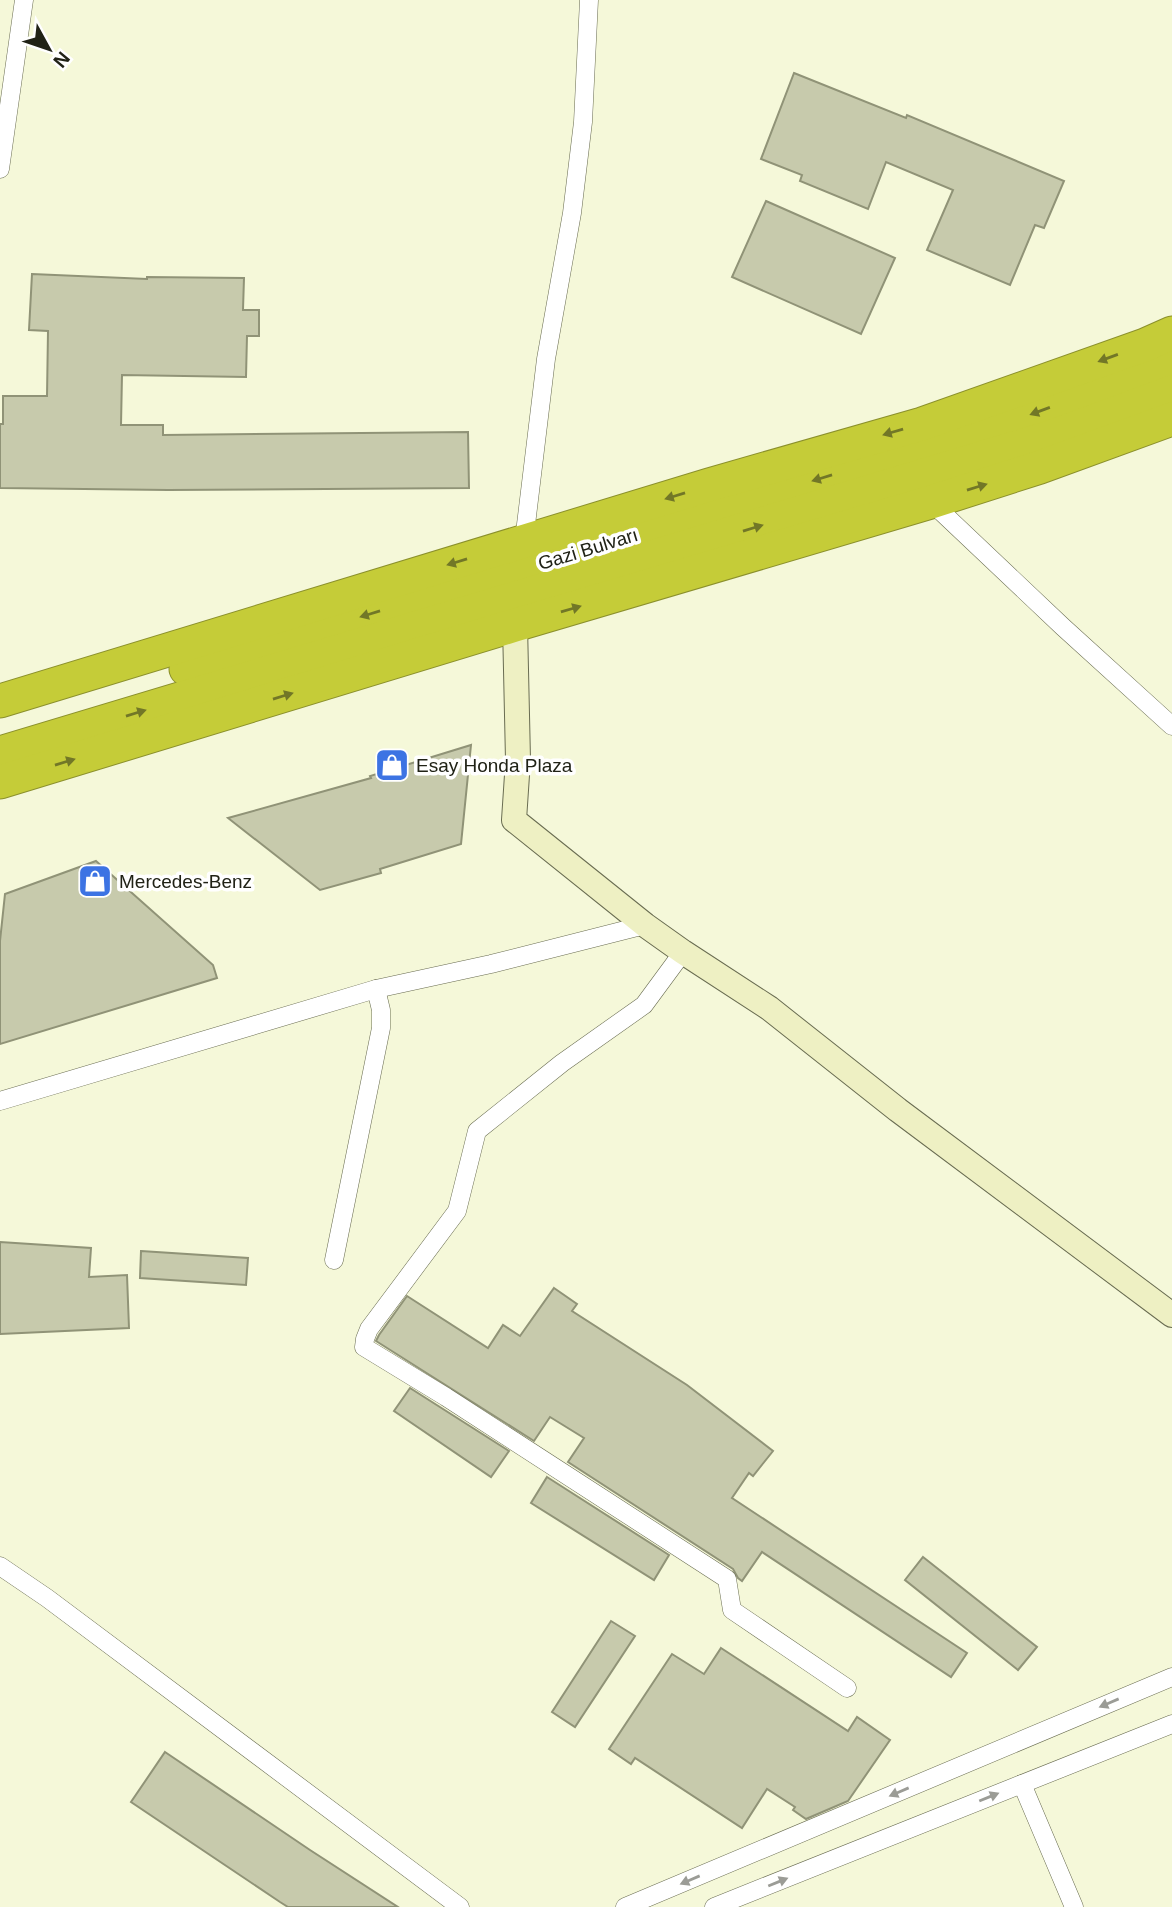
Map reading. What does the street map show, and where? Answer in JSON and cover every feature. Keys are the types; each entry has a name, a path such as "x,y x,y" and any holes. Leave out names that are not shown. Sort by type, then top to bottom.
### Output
{"highway":[{"path":"0,701 527,554 922,424 1172,333"},
{"name":"Gazi Bulvarı","path":"0,724 527,554 1036,413 1172,360"},
{"name":"Gazi Bulvarı","path":"0,753 1050,438 1172,391"},
{"path":"0,782 931,502 1040,467 1172,419"}],"main road":[{"path":"515,625 518,760 514,820 645,925 769,1008 898,1110 1172,1315"}],"street":[{"path":"0,169 24,0"},
{"path":"527,554 546,359 572,213 583,122 589,0"},
{"path":"931,502 1172,726"},
{"path":"0,1101 376,989 491,964 645,925"},
{"path":"683,952 644,1005 562,1063 477,1132 457,1211 369,1329 364,1348 469,1412 727,1579 732,1610 846,1688"},
{"path":"334,1260 380,1028 381,1010 376,989"},
{"path":"0,1566 47,1598 460,1907"},
{"path":"625,1907 1172,1677"},
{"path":"715,1907 1172,1724"},
{"path":"1022,1784 1074,1907"}],"building":[{"path":"794,73 906,118 907,115 1064,181 1044,228 1035,225 1010,285 927,250 953,190 886,162 868,209 800,181 802,175 761,159"},
{"path":"766,201 895,258 861,334 732,277"},
{"path":"32,274 147,279 244,278 243,310 259,310 259,336 247,336 246,377 122,375 121,425 163,425 163,435 468,432 469,488 0,488 3,396 47,396 48,331 29,330"},
{"path":"471,745 461,844 380,869 381,873 320,890 228,818 371,778 370,776"},
{"path":"96,861 213,965 217,978 0,1044 0,941 5,894"},
{"path":"0,1242 91,1248 89,1277 127,1275 129,1328 0,1334"},
{"path":"141,1251 248,1258 246,1285 140,1278"},
{"path":"554,1288 577,1304 572,1311 687,1385 773,1451 753,1476 749,1473 732,1498 967,1653 951,1677 762,1552 742,1581 733,1569 568,1462 584,1438 550,1417 534,1441 376,1341 407,1296 488,1348 503,1325 520,1336"},
{"path":"410,1388 509,1451 491,1477 394,1411"},
{"path":"547,1477 669,1555 654,1580 531,1503"},
{"path":"923,1557 1037,1647 1018,1670 905,1580"},
{"path":"611,1621 635,1636 575,1727 552,1712"},
{"path":"721,1648 848,1731 857,1717 890,1740 848,1801 806,1819 793,1810 795,1807 767,1789 742,1828 635,1758 631,1764 609,1749 672,1654 704,1674"},
{"path":"165,1752 398,1907 288,1907 280,1902 131,1802"}],"place":[{"name":"Esay Honda Plaza","path":"392,765"},
{"name":"Mercedes-Benz","path":"95,881"}]}
